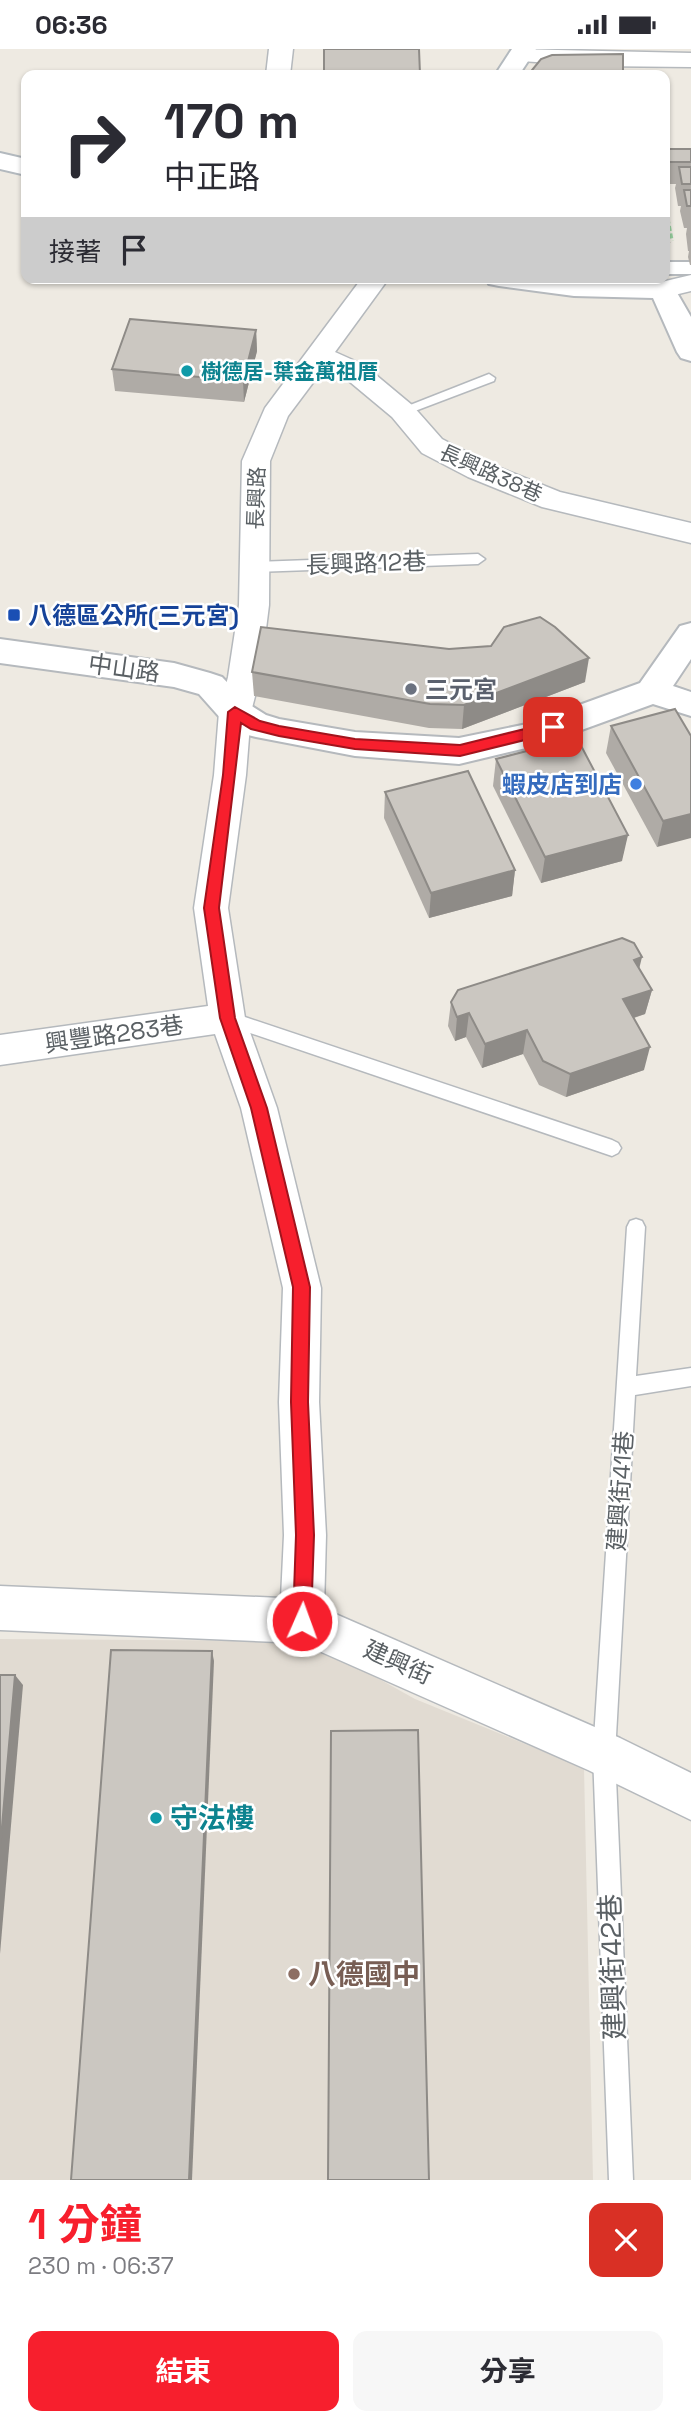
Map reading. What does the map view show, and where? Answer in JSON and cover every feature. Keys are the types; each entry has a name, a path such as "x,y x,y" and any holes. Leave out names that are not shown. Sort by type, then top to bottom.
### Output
{"street":[{"path":"279,70 281,49"},
{"path":"510,70 523,51 594,59 691,60"},
{"path":"0,161 21,166"},
{"path":"670,277 691,268"},
{"path":"670,280 691,283"},
{"name":"長興路","path":"302,1621 305,1535 299,1402 302,1287 259,1108 228,1018 211,908 230,775 235,712 244,677 254,605 256,461 275,414 321,356 372,284"},
{"path":"544,284 574,288 614,284"},
{"path":"666,284 691,352"},
{"name":"長興路38巷","path":"321,356 354,371 402,411 432,446 478,470 552,500 691,533"},
{"path":"691,634 652,691 691,704"},
{"name":"中山路","path":"0,651 174,675 210,685 235,712 256,726 355,744 460,751 531,735 652,691"},
{"name":"興豐路283巷","path":"0,1050 228,1018"},
{"name":"建興街","path":"0,1608 302,1621 604,1754 691,1797"}],"lane":[{"path":"402,411 489,378"},
{"name":"長興路12巷","path":"255,567 478,559"},
{"path":"228,1018 612,1148"},
{"name":"建興街41巷","path":"604,1754 636,1227"},
{"path":"626,1387 691,1377"},
{"name":"建興街42巷","path":"604,1754 621,2180"}],"shaded area":[{"name":"八德國中","path":"0,1639 311,1641 415,1699 584,1768 593,2180 0,2180"}],"building":[{"path":"324,49 419,49 420,70 324,70"},
{"path":"623,54 623,70 532,70 541,59 552,55"},
{"path":"670,149 691,149 691,162 670,162"},
{"path":"679,167 691,167 691,184 682,184"},
{"path":"684,190 691,190 691,206 687,206"},
{"path":"130,319 256,330 243,381 112,369"},
{"path":"540,617 589,658 464,705 430,704 252,672 261,627 449,649 491,646 504,627"},
{"path":"675,709 691,736 691,814 663,821 611,726"},
{"path":"577,738 628,835 545,857 496,759"},
{"path":"468,771 515,870 431,893 385,792"},
{"path":"622,938 634,943 642,957 634,960 652,990 623,999 650,1047 570,1074 543,1061 527,1030 485,1044 469,1013 457,1017 451,1002 458,990"},
{"name":"守法樓","path":"111,1650 212,1651 189,2180 71,2180"},
{"path":"0,1675 15,1675 0,1850"},
{"path":"418,1730 429,2180 328,2180 331,1731"}],"place":[{"name":"樹德居-葉金萬祖厝","path":"187,371"},
{"name":"八德區公所(三元宮)","path":"14,615"},
{"name":"三元宮","path":"411,689"},
{"name":"蝦皮店到店","path":"636,784"},
{"name":"守法樓","path":"156,1818"},
{"name":"八德國中","path":"294,1974"}],"route":[{"path":"302,1621 305,1535 299,1402 302,1287 259,1108 228,1018 211,908 230,775 235,712 256,726 279,731 355,744 460,751 531,735 553,727"}]}
